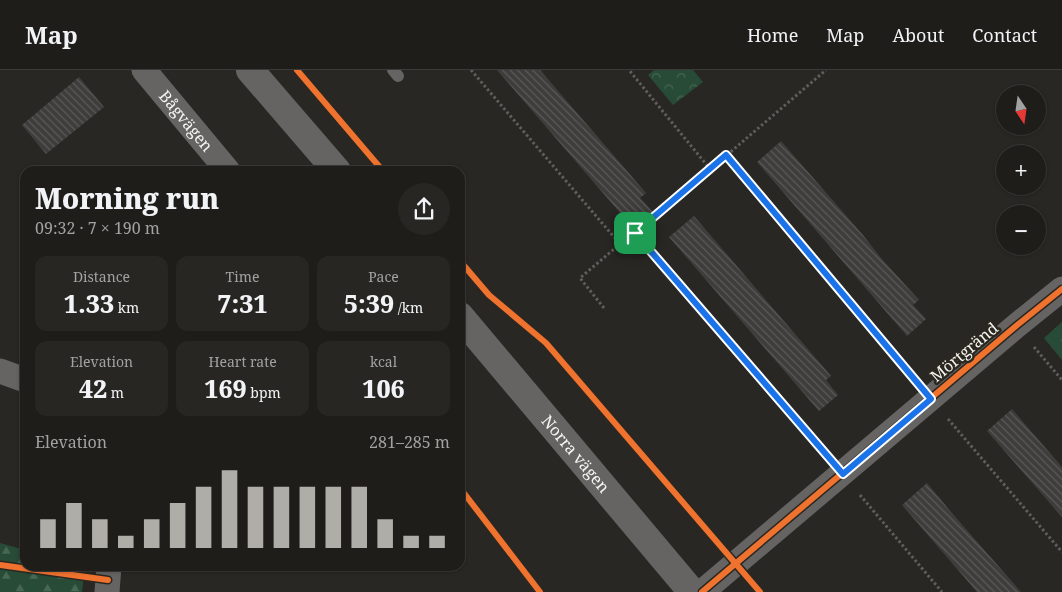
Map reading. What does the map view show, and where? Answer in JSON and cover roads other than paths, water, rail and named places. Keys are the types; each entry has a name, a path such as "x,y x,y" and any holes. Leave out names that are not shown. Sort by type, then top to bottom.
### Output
{"street":[{"name":"Bågvägen","path":"144,70 224,166"},
{"path":"250,70 333,166"},
{"name":"Mörtgränd","path":"702,592 1062,289"},
{"name":"Norra vägen","path":"465,322 692,592"},
{"path":"0,372 20,378"},
{"path":"107,592 109,571"}]}
